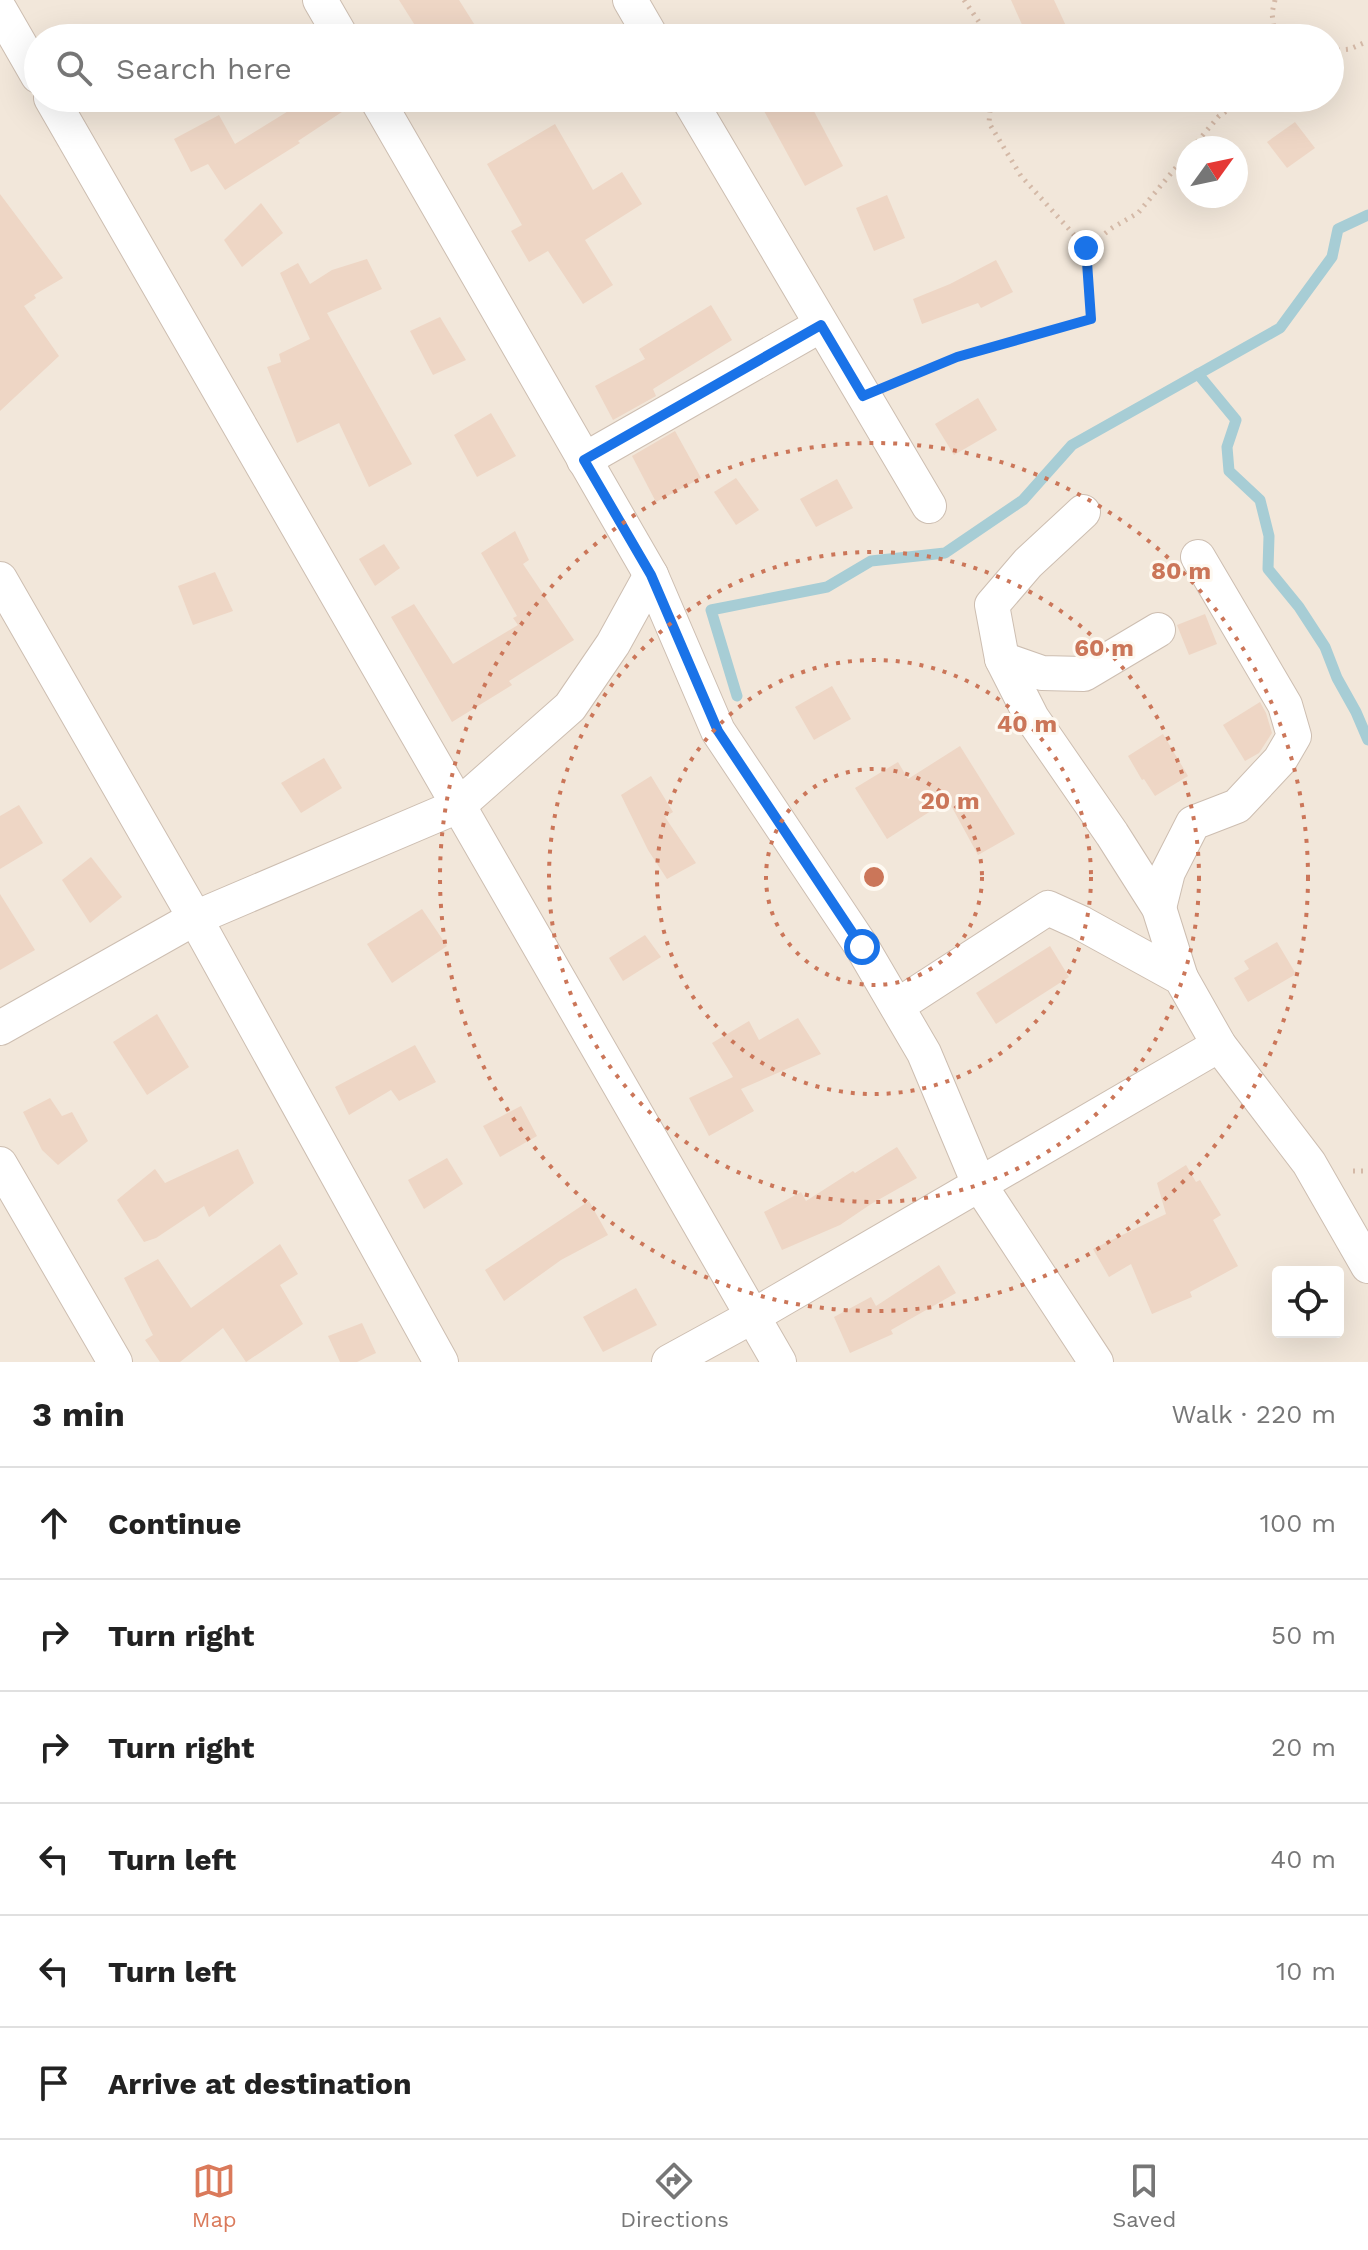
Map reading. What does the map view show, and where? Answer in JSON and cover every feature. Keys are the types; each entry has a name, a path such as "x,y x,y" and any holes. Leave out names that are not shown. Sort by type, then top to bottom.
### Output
{"street":[{"path":"320,0 334,24"},
{"path":"630,0 644,24"},
{"path":"0,10 24,52"},
{"path":"59,112 779,1362"},
{"path":"384,112 651,575 718,731 862,947 924,1053 979,1184 1096,1362"},
{"path":"696,112 929,506"},
{"path":"584,460 821,325"},
{"path":"1083,512 1028,563 992,605 1002,659 1032,718 1159,908 1181,978 1219,1045 1309,1163 1368,1266"},
{"path":"1159,908 1168,872 1193,823 1237,806 1280,760 1294,736 1285,705 1198,557"},
{"path":"0,1028 195,918 458,806 570,707 613,644 651,575"},
{"path":"0,579 195,918 441,1362"},
{"path":"1002,659 1042,673 1084,674 1158,630"},
{"path":"897,1006 1048,908 1181,978"},
{"path":"669,1362 1219,1045"},
{"path":"0,1164 115,1362"}],"path":[{"path":"964,0 980,24"},
{"path":"1273,24 1275,0"},
{"path":"1344,50 1368,41"},
{"path":"863,396 957,357 1091,319 1086,248 1021,176 989,123 990,112"},
{"path":"1202,136 1225,112"},
{"path":"1086,248 1138,213 1176,167"}],"shaded area":[{"path":"0,0 1368,0 1368,1362 0,1362"}],"building":[{"path":"399,0 459,0 474,24 414,24"},
{"path":"1011,0 1054,0 1065,24 1022,24"},
{"path":"287,112 342,112 298,141 300,143 225,190 208,164 191,172 174,139 219,115 235,144"},
{"path":"765,112 814,112 843,166 805,186"},
{"path":"1295,122 1315,148 1287,168 1267,142"},
{"path":"555,124 593,190 622,172 642,204 585,240 613,285 583,304 548,251 529,262 511,231 522,225 487,164"},
{"path":"0,194 63,278 34,295 36,298 24,306 59,356 0,411"},
{"path":"887,195 905,238 874,251 856,208"},
{"path":"261,203 283,233 242,267 224,240"},
{"path":"367,259 382,289 327,313 412,464 369,487 339,423 297,443 267,367 281,362 279,354 310,339 280,273 298,263 310,284 332,270"},
{"path":"996,260 1013,292 981,308 978,303 922,324 913,299"},
{"path":"711,305 732,340 653,389 656,396 613,420 595,386 645,359 639,349"},
{"path":"440,317 466,360 433,375 410,331"},
{"path":"978,398 997,430 954,455 935,424"},
{"path":"491,413 516,456 477,477 454,435"},
{"path":"675,431 701,478 656,502 632,456"},
{"path":"736,478 759,510 736,525 714,492"},
{"path":"837,479 853,508 816,527 800,499"},
{"path":"515,531 529,560 523,564 574,640 509,681 512,685 452,722 391,617 414,604 453,664 518,625 513,618 517,616 481,553"},
{"path":"384,544 400,568 375,586 359,559"},
{"path":"215,572 233,611 193,625 178,586"},
{"path":"1205,614 1217,644 1189,655 1177,625"},
{"path":"832,686 851,719 814,740 795,707"},
{"path":"1260,702 1272,733 1259,753 1245,761 1223,725"},
{"path":"1163,734 1188,776 1155,796 1128,756"},
{"path":"960,746 1015,834 978,855 948,800 887,839 855,788 898,762 908,779"},
{"path":"324,758 342,788 301,813 281,783"},
{"path":"651,776 673,812 665,817 696,863 667,879 648,850 621,795"},
{"path":"19,805 43,843 0,869 0,816"},
{"path":"91,857 122,897 90,923 62,880"},
{"path":"0,894 35,950 0,970"},
{"path":"422,909 447,946 392,983 367,944"},
{"path":"645,935 661,957 623,981 609,958"},
{"path":"1277,942 1296,974 1248,1002 1234,978 1249,969 1244,961"},
{"path":"1050,946 1069,977 996,1024 976,993"},
{"path":"157,1014 189,1067 147,1095 113,1042"},
{"path":"798,1018 821,1054 741,1089 754,1111 709,1136 689,1098 733,1077 712,1043 749,1021 759,1040"},
{"path":"415,1045 436,1082 399,1101 391,1090 349,1115 335,1087"},
{"path":"50,1098 62,1116 72,1112 88,1141 58,1165 42,1150 23,1112"},
{"path":"521,1106 537,1136 500,1157 483,1126"},
{"path":"897,1147 917,1178 840,1225 782,1250 764,1212 801,1192 806,1201"},
{"path":"238,1149 254,1183 209,1217 204,1206 156,1238 144,1242 117,1200 155,1169 165,1183"},
{"path":"447,1158 463,1184 424,1209 408,1180"},
{"path":"1186,1165 1196,1182 1200,1180 1221,1215 1213,1220 1238,1266 1190,1292 1192,1297 1152,1314 1131,1264 1109,1277 1093,1249 1166,1214 1157,1183"},
{"path":"589,1201 608,1235 561,1260 504,1301 485,1270"},
{"path":"280,1244 298,1274 280,1285 303,1324 246,1362 223,1328 180,1362 160,1362 145,1340 153,1335 124,1278 158,1259 191,1308"},
{"path":"939,1265 956,1293 891,1330 893,1334 850,1353 834,1317 871,1297 876,1306"},
{"path":"636,1288 657,1325 603,1352 583,1317"},
{"path":"362,1323 376,1353 357,1362 340,1362 328,1336"}],"waterway":[{"path":"737,696 711,610 827,587 871,561 945,553 1023,500 1072,445 1280,328 1332,257 1338,229 1368,215"},
{"path":"1198,374 1236,420 1227,447 1229,471 1260,500 1269,536 1268,569 1299,607 1325,647 1368,740"}],"route":[{"path":"862,947 718,731 651,575 584,460 821,325 863,396 957,357 1091,319 1086,248"}]}
